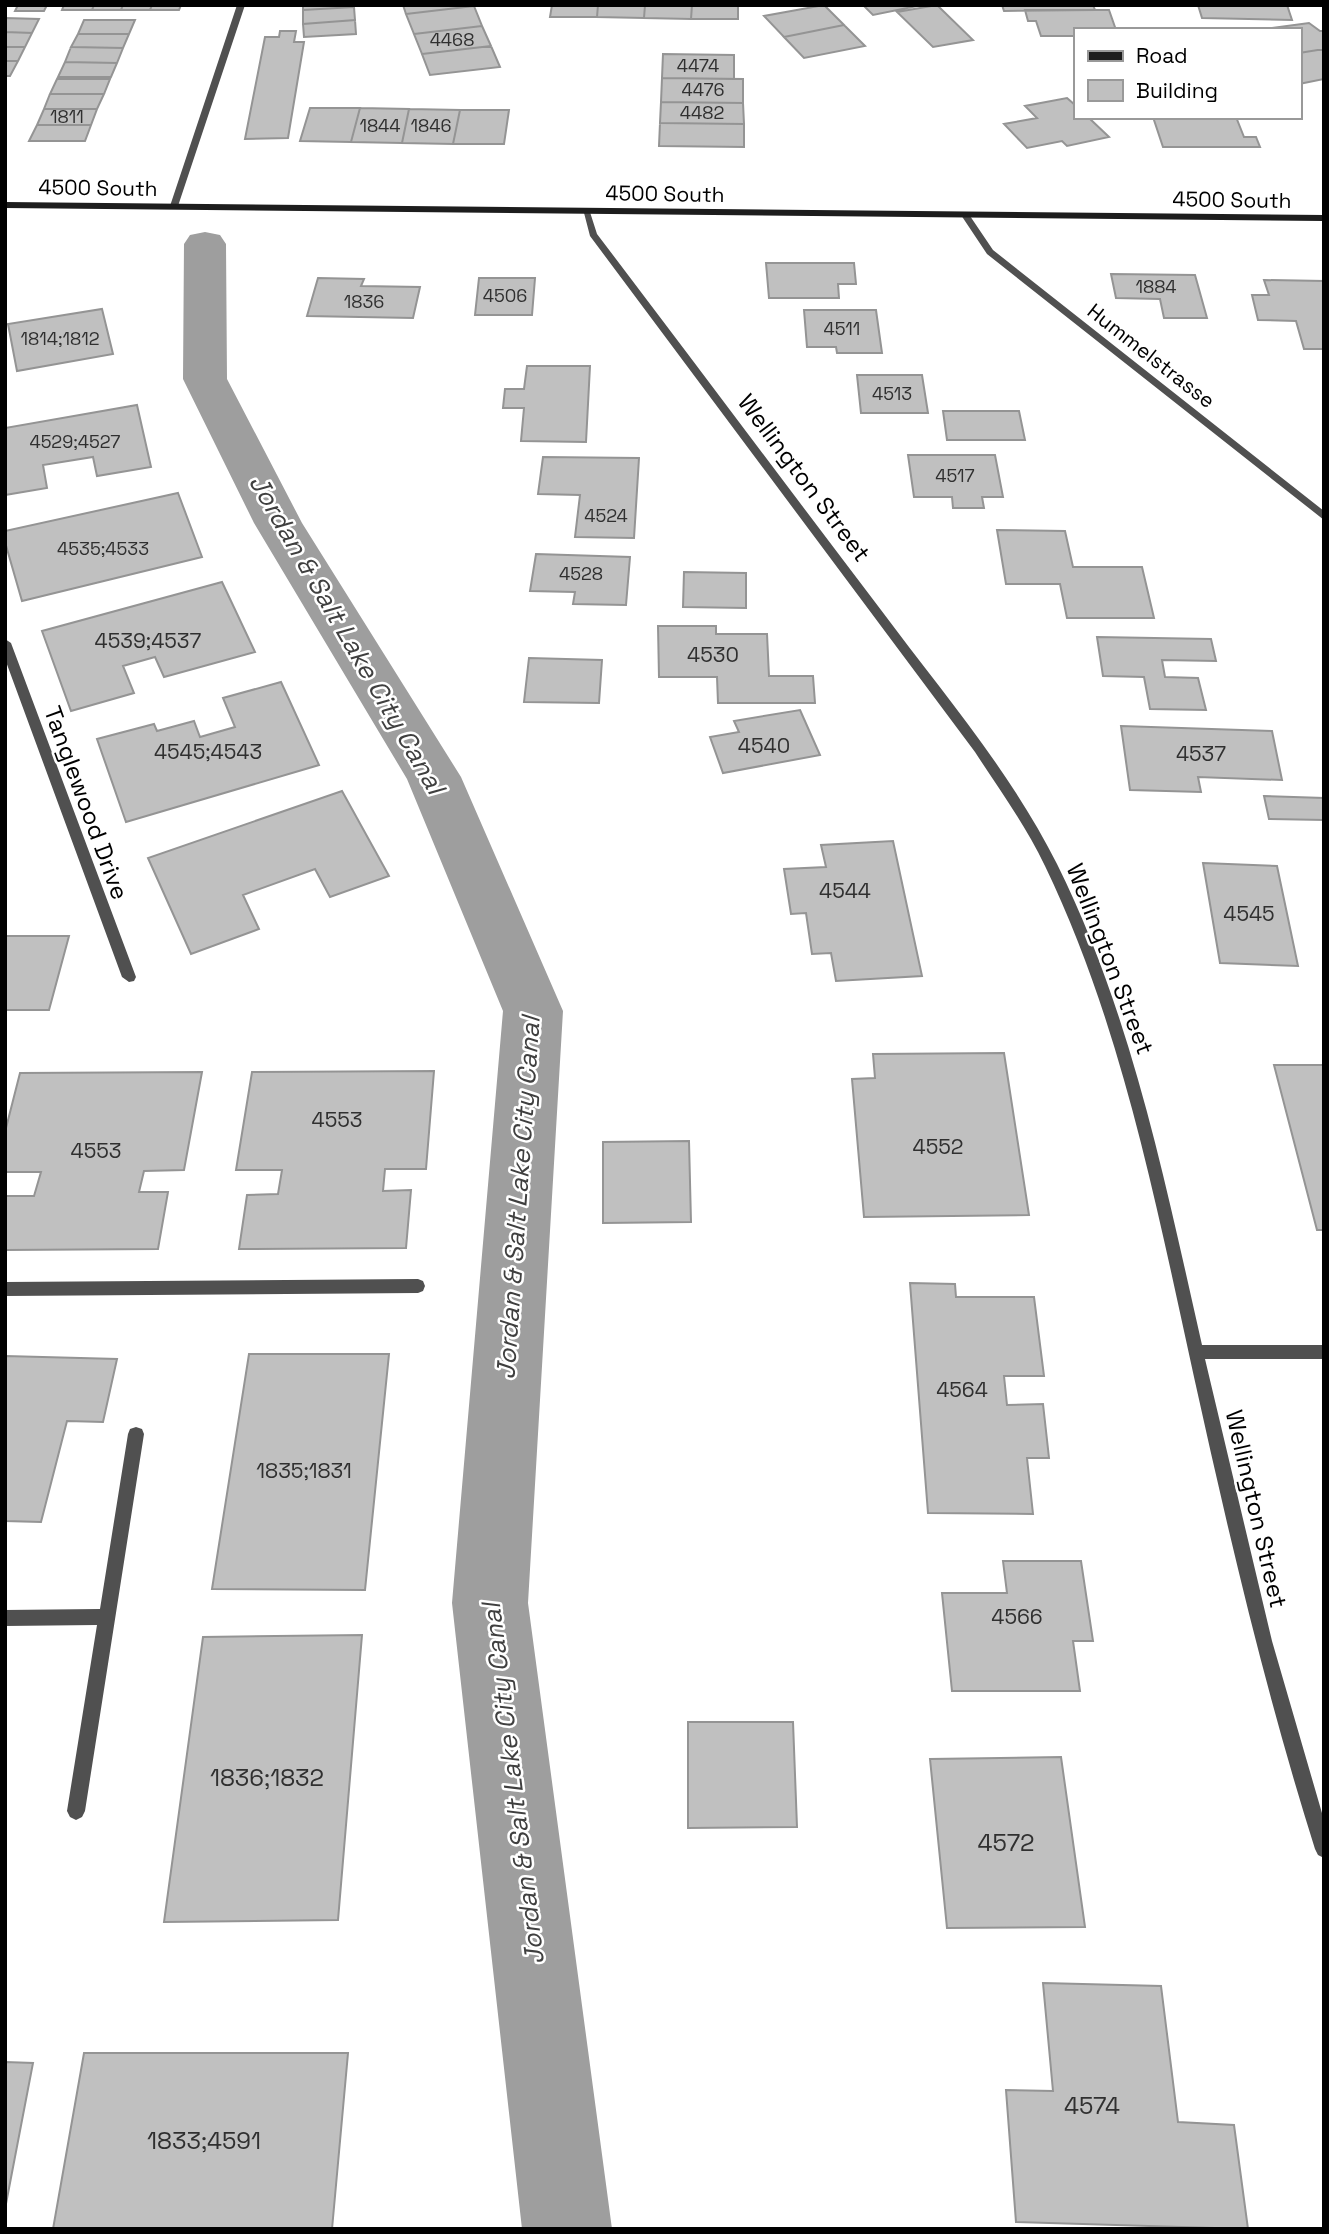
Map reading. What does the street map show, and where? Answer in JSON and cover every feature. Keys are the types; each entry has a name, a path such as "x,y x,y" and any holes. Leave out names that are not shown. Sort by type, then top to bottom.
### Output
{"main road":[{"name":"4500 South","path":"5,205 1324,218"}],"street":[{"path":"174,206 241,5"},
{"name":"Wellington Street","path":"586,211 598,242 979,749 1014,801 1049,863 1082,934 1133,1088 1273,1681 1324,1849"},
{"name":"Hummelstrasse","path":"965,215 990,252 1324,517"},
{"name":"Tanglewood Drive","path":"5,643 129,977"},
{"path":"5,1289 418,1286"},
{"path":"1196,1352 1324,1352"},
{"path":"76,1811 136,1434"},
{"path":"5,1618 105,1617"}],"building":[{"path":"18,5 47,5 44,11 15,11"},
{"path":"64,5 94,5 92,10 62,10"},
{"path":"94,5 123,5 121,10 92,10"},
{"path":"123,5 152,5 150,10 121,10"},
{"path":"152,5 181,5 179,10 150,10"},
{"path":"303,5 354,5 354,7 303,10"},
{"path":"403,5 473,5 474,6 406,14"},
{"path":"552,5 598,5 597,17 550,17"},
{"path":"598,5 645,5 644,18 597,17"},
{"path":"645,5 692,5 691,19 644,18"},
{"path":"692,5 738,5 738,19 691,19"},
{"path":"824,5 844,25 784,37 764,16"},
{"path":"863,5 922,5 873,15"},
{"path":"937,5 973,40 933,47 897,12"},
{"path":"1002,5 1093,5 1095,10 1004,11"},
{"path":"1198,5 1287,5 1292,20 1202,18"},
{"path":"474,6 482,26 414,34 406,14"},
{"path":"354,7 355,20 303,24 303,10"},
{"path":"1025,10 1109,10 1115,28 1074,28 1074,36 1041,36 1036,21 1028,21"},
{"path":"5,18 39,19 32,33 5,32"},
{"path":"84,20 135,20 129,34 78,34"},
{"path":"355,20 356,34 304,37 303,24"},
{"path":"1309,23 1324,31 1324,49 1301,53 1301,28 1271,28"},
{"path":"844,25 865,46 804,58 784,37"},
{"path":"482,26 491,46 422,54 414,34"},
{"path":"280,31 296,31 294,42 304,42 288,138 245,139 265,37 279,37"},
{"path":"5,32 32,33 25,47 5,47"},
{"path":"78,34 129,34 123,48 71,47"},
{"path":"491,46 500,67 430,75 422,54"},
{"path":"5,47 25,47 18,61 5,61"},
{"path":"71,47 123,48 117,63 65,62"},
{"path":"1324,49 1324,79 1301,84 1301,53"},
{"path":"663,54 734,55 734,79 662,78"},
{"path":"5,61 18,61 10,76 5,76"},
{"path":"65,62 117,63 111,77 58,77"},
{"path":"662,78 743,79 743,103 661,102"},
{"path":"57,79 110,79 104,94 50,94"},
{"path":"50,94 104,94 97,109 44,109"},
{"path":"1067,98 1074,104 1074,119 1090,119 1109,137 1067,146 1062,141 1027,148 1004,124 1037,118 1025,106"},
{"path":"661,102 743,103 744,124 660,123"},
{"path":"310,108 360,108 351,142 300,141"},
{"path":"360,108 409,109 402,143 351,142"},
{"path":"44,109 97,109 91,125 37,125"},
{"path":"409,109 460,110 453,144 402,143"},
{"path":"460,110 509,110 504,144 453,144"},
{"path":"1154,119 1237,119 1244,137 1256,137 1260,147 1163,147"},
{"path":"660,123 744,124 744,147 659,146"},
{"path":"37,125 91,125 85,141 29,141"},
{"path":"766,263 854,263 856,284 838,284 839,298 769,298"},
{"path":"1111,274 1195,275 1207,318 1164,318 1160,299 1116,298"},
{"path":"318,278 364,279 361,286 420,287 413,318 307,316"},
{"path":"479,278 535,278 532,315 475,315"},
{"path":"1264,280 1324,281 1324,349 1304,349 1296,321 1258,320 1252,295 1269,295"},
{"path":"102,309 113,354 17,371 8,324"},
{"path":"804,310 876,310 882,353 837,353 836,347 807,347"},
{"path":"527,366 590,366 586,442 521,441 524,408 503,408 505,389 524,389"},
{"path":"857,375 922,375 928,413 861,413"},
{"path":"137,405 151,467 97,476 93,457 43,465 47,488 5,495 5,428"},
{"path":"943,411 1019,411 1025,440 947,440"},
{"path":"908,455 995,455 1003,497 982,497 984,508 953,508 952,497 914,497"},
{"path":"543,457 639,458 634,538 575,537 580,495 538,494"},
{"path":"178,493 202,557 22,601 5,542 5,531"},
{"path":"997,530 1065,531 1073,567 1142,567 1154,618 1067,618 1060,584 1006,584"},
{"path":"536,554 630,557 626,605 573,604 575,592 530,591"},
{"path":"684,572 746,573 746,608 683,607"},
{"path":"222,582 255,652 164,677 155,657 123,666 134,693 71,711 42,631"},
{"path":"658,626 716,626 716,634 767,634 769,676 813,676 815,703 718,703 717,677 659,677"},
{"path":"1097,637 1211,639 1216,661 1162,660 1165,677 1198,678 1206,710 1150,709 1144,677 1103,676"},
{"path":"529,658 602,660 599,703 524,702"},
{"path":"281,682 319,765 126,822 97,739 154,724 157,731 194,721 200,737 235,727 223,698"},
{"path":"800,710 820,755 723,773 710,737 739,732 734,721"},
{"path":"1121,726 1272,731 1282,780 1198,777 1201,792 1130,790"},
{"path":"342,791 389,876 330,897 315,869 243,895 259,929 191,954 148,858"},
{"path":"1264,796 1324,798 1324,820 1269,819"},
{"path":"893,841 922,976 836,981 831,953 812,954 806,913 791,914 784,869 826,867 821,845"},
{"path":"1203,863 1277,866 1298,966 1220,963"},
{"path":"5,936 69,936 49,1010 5,1010"},
{"path":"1004,1053 1029,1215 864,1217 852,1079 875,1078 873,1054"},
{"path":"1274,1065 1324,1065 1324,1230 1317,1230"},
{"path":"434,1071 426,1169 385,1169 383,1191 411,1190 406,1248 239,1249 247,1195 278,1194 282,1170 236,1170 252,1072"},
{"path":"202,1072 184,1170 144,1171 139,1192 168,1192 158,1249 5,1250 5,1196 34,1196 41,1172 5,1172 5,1132 20,1073"},
{"path":"689,1141 691,1222 603,1223 603,1142"},
{"path":"910,1283 955,1284 956,1297 1034,1297 1044,1376 1004,1376 1007,1405 1043,1404 1049,1458 1027,1458 1033,1514 928,1513"},
{"path":"249,1354 389,1354 365,1590 212,1589"},
{"path":"5,1356 117,1359 103,1422 67,1421 41,1522 5,1521"},
{"path":"1003,1561 1081,1561 1093,1641 1073,1641 1080,1691 952,1691 942,1593 1007,1593"},
{"path":"362,1635 338,1920 164,1922 203,1637"},
{"path":"688,1722 793,1722 797,1827 688,1828"},
{"path":"1061,1757 1085,1927 947,1928 930,1759"},
{"path":"1043,1983 1161,1986 1178,2122 1234,2125 1248,2229 1016,2222 1006,2090 1053,2091"},
{"path":"84,2053 348,2053 332,2229 53,2229"},
{"path":"5,2062 33,2063 5,2209"}],"waterway":[{"name":"Jordan & Salt Lake City Canal","path":"205,244 205,379 278,523 434,777 533,1011 490,1603 567,2229"}]}
